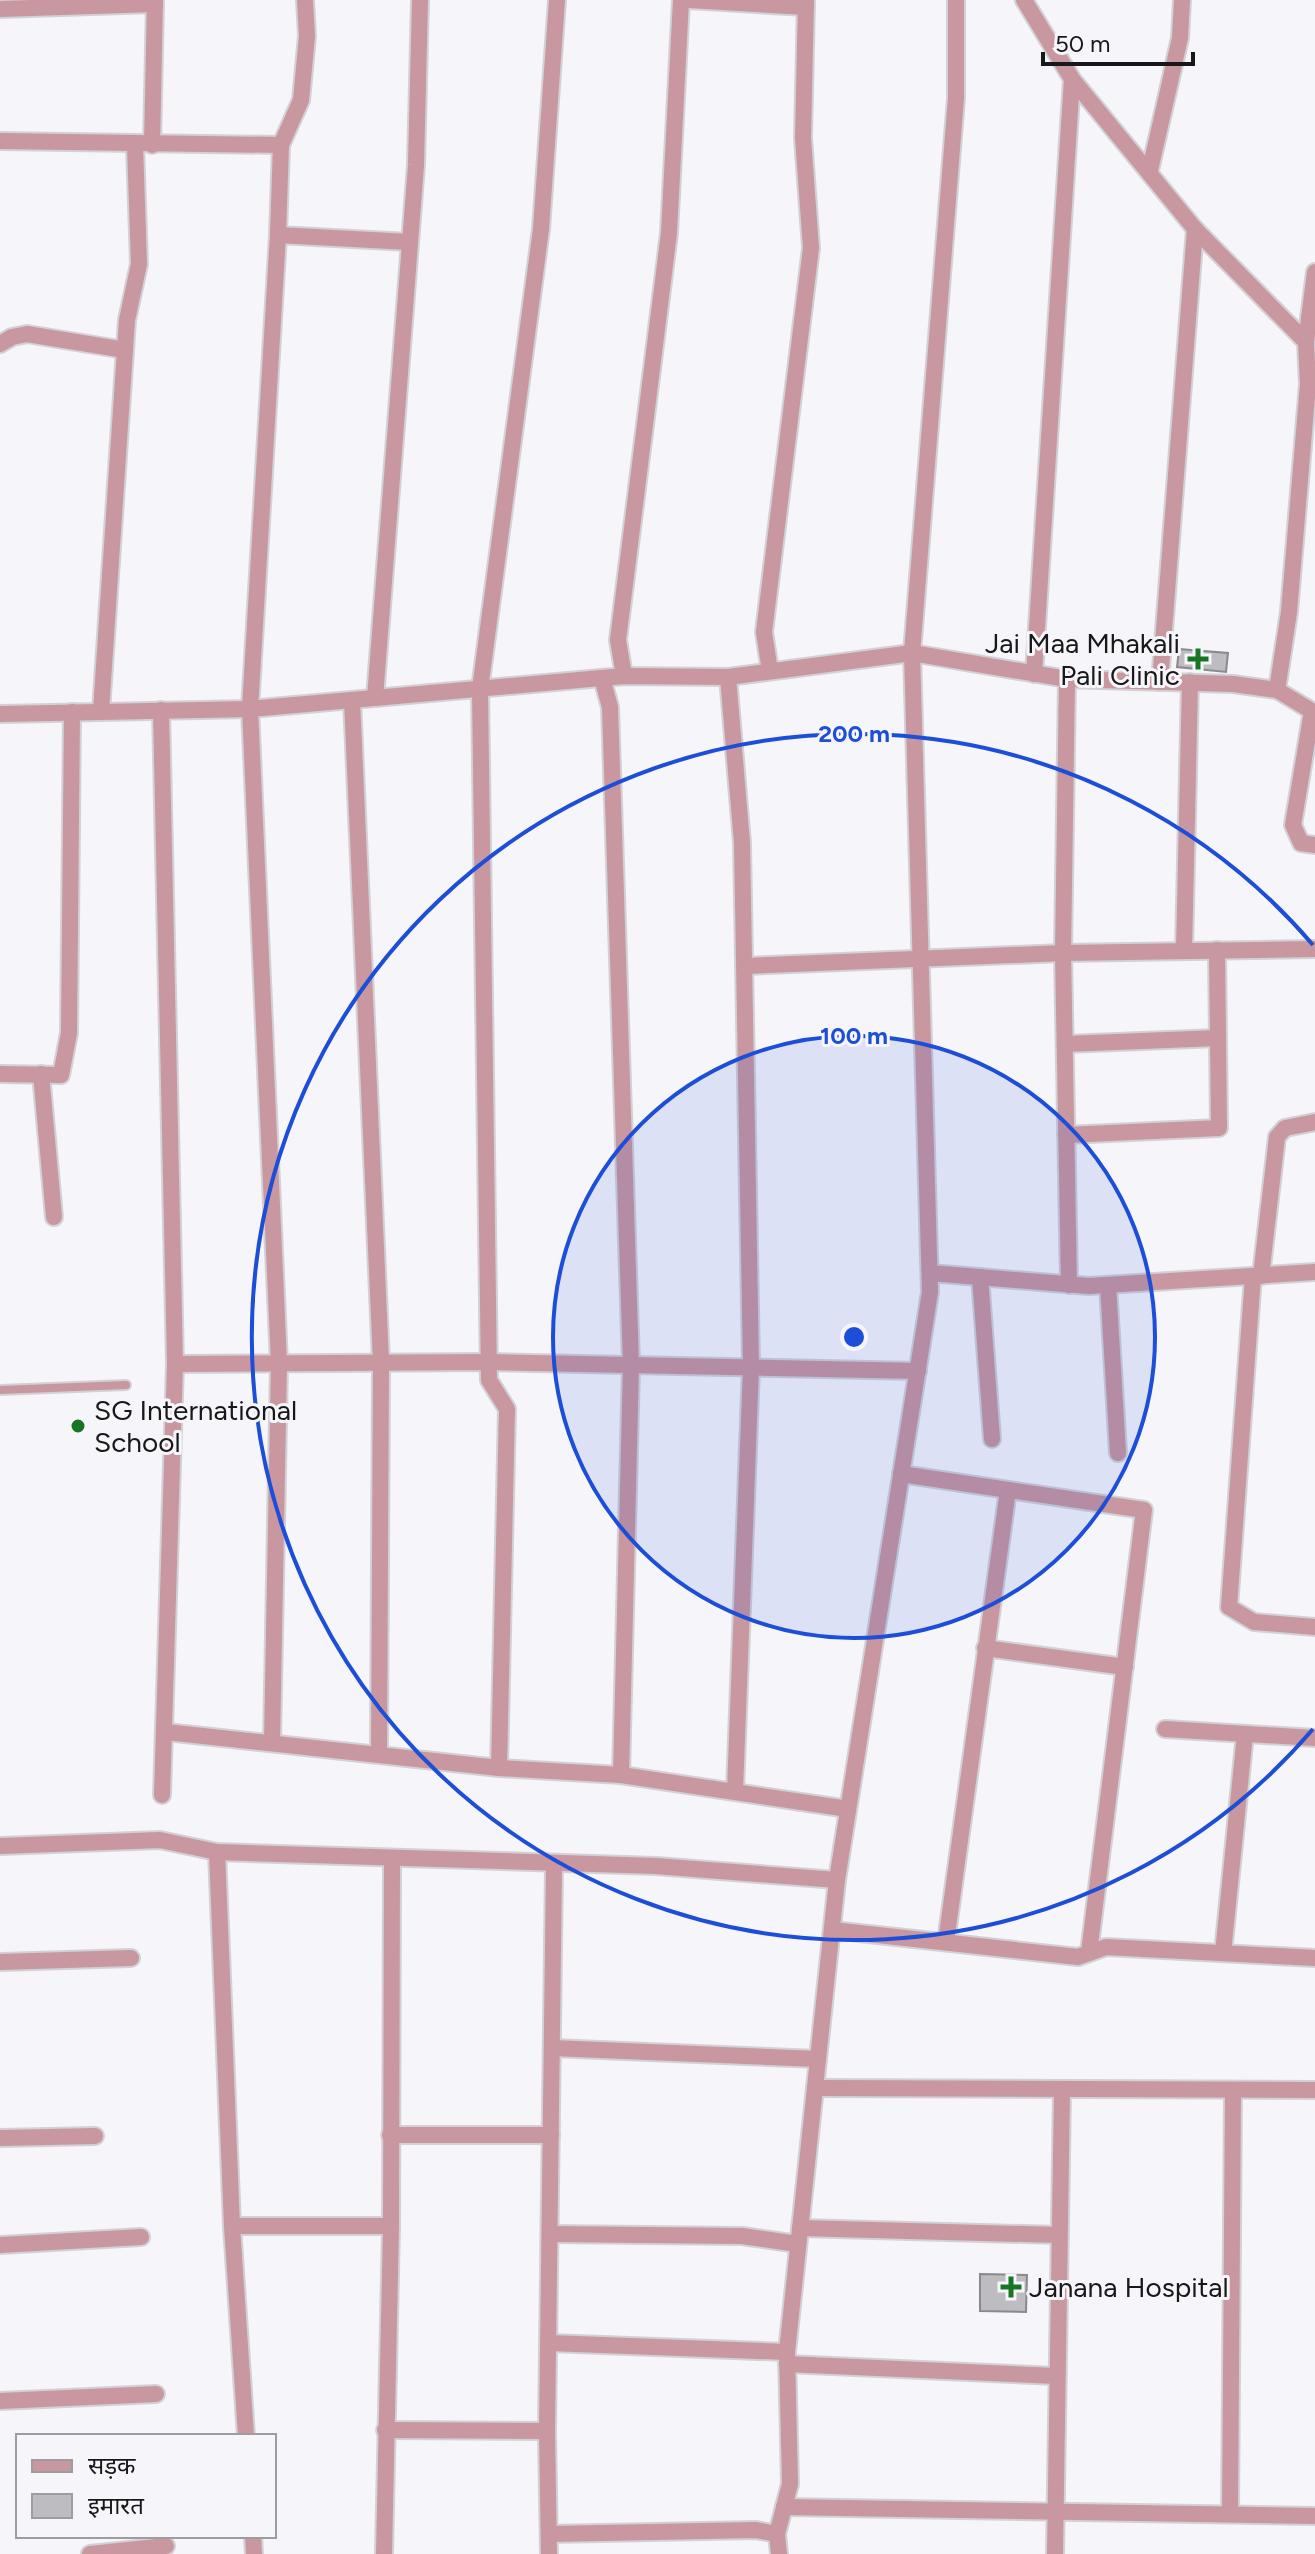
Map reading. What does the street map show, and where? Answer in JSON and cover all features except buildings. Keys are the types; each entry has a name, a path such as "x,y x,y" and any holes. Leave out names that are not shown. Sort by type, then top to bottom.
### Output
{"street":[{"path":"272,1742 279,1363 250,709 281,145 301,100 307,36 305,0"},
{"path":"375,698 420,86 420,0"},
{"path":"499,1768 507,1409 489,1380 480,689 541,229 557,0"},
{"path":"624,676 618,640 669,233 681,0"},
{"path":"689,0 806,4 803,138 811,248 764,632 770,671"},
{"path":"779,2554 777,2534 790,2484 787,2358 837,1880 930,1292 912,653 956,98 956,0"},
{"path":"1025,0 1072,79 1150,170 1195,229 1306,342"},
{"path":"1150,170 1180,38 1182,0"},
{"path":"0,9 155,2 152,145"},
{"path":"1034,674 1072,79"},
{"path":"0,141 281,145"},
{"path":"101,711 127,320 139,264 135,145"},
{"path":"1160,682 1195,229"},
{"path":"278,235 409,242"},
{"path":"1277,690 1311,417 1312,385 1306,342 1315,272"},
{"path":"0,344 27,334 125,350"},
{"path":"0,714 250,709 624,676 728,677 912,653 1067,679 1190,682 1277,690 1314,712 1293,825 1301,843 1315,845"},
{"path":"728,677 742,843 751,1367 735,1791"},
{"path":"602,678 610,707 631,1365 621,1775"},
{"path":"1067,679 1063,953 1069,1285"},
{"path":"1184,951 1190,682"},
{"path":"352,700 381,1362 379,1754"},
{"path":"161,710 175,1364 162,1795"},
{"path":"0,1074 61,1075 69,1033 72,712"},
{"path":"745,966 1063,953 1315,949"},
{"path":"1066,1135 1219,1128 1217,950"},
{"path":"1065,1044 1218,1038"},
{"path":"41,1074 54,1217"},
{"path":"1315,1122 1285,1128 1277,1137 1257,1276 1229,1607 1254,1622 1315,1627"},
{"path":"930,1273 1069,1285 1108,1285 1315,1272"},
{"path":"980,1277 992,1439"},
{"path":"1108,1285 1118,1453"},
{"path":"175,1364 489,1362 918,1371"},
{"path":"901,1474 1144,1510 1089,1953"},
{"path":"946,1942 1008,1490"},
{"path":"985,1648 1125,1667"},
{"path":"1165,1729 1315,1738"},
{"path":"166,1732 499,1768 621,1775 848,1809"},
{"path":"1223,1953 1245,1734"},
{"path":"0,1846 160,1840 217,1852 554,1866 656,1866 837,1880"},
{"path":"217,1852 232,2226 246,2434"},
{"path":"384,2554 391,2226 392,1858"},
{"path":"549,2554 547,2431 554,1866"},
{"path":"832,1930 1078,1957 1106,1947 1315,1958"},
{"path":"0,1962 131,1958"},
{"path":"552,2048 818,2059"},
{"path":"815,2088 1315,2090"},
{"path":"1055,2554 1062,2090"},
{"path":"1230,2514 1233,2090"},
{"path":"390,2135 551,2135"},
{"path":"0,2138 95,2136"},
{"path":"232,2226 391,2226"},
{"path":"551,2234 1059,2235"},
{"path":"0,2245 141,2237"},
{"path":"550,2343 1057,2376"},
{"path":"0,2401 156,2394"},
{"path":"385,2430 547,2431"},
{"path":"784,2507 1315,2516"},
{"path":"549,2534 756,2530 777,2534"},
{"path":"90,2554 166,2546"}],"lane":[{"path":"0,1390 126,1385"}],"place":[{"name":"Jai Maa Mhakali Pali Clinic","path":"1198,659"},
{"name":"SG International School","path":"78,1426"},
{"name":"Janana Hospital","path":"1011,2287"}]}
